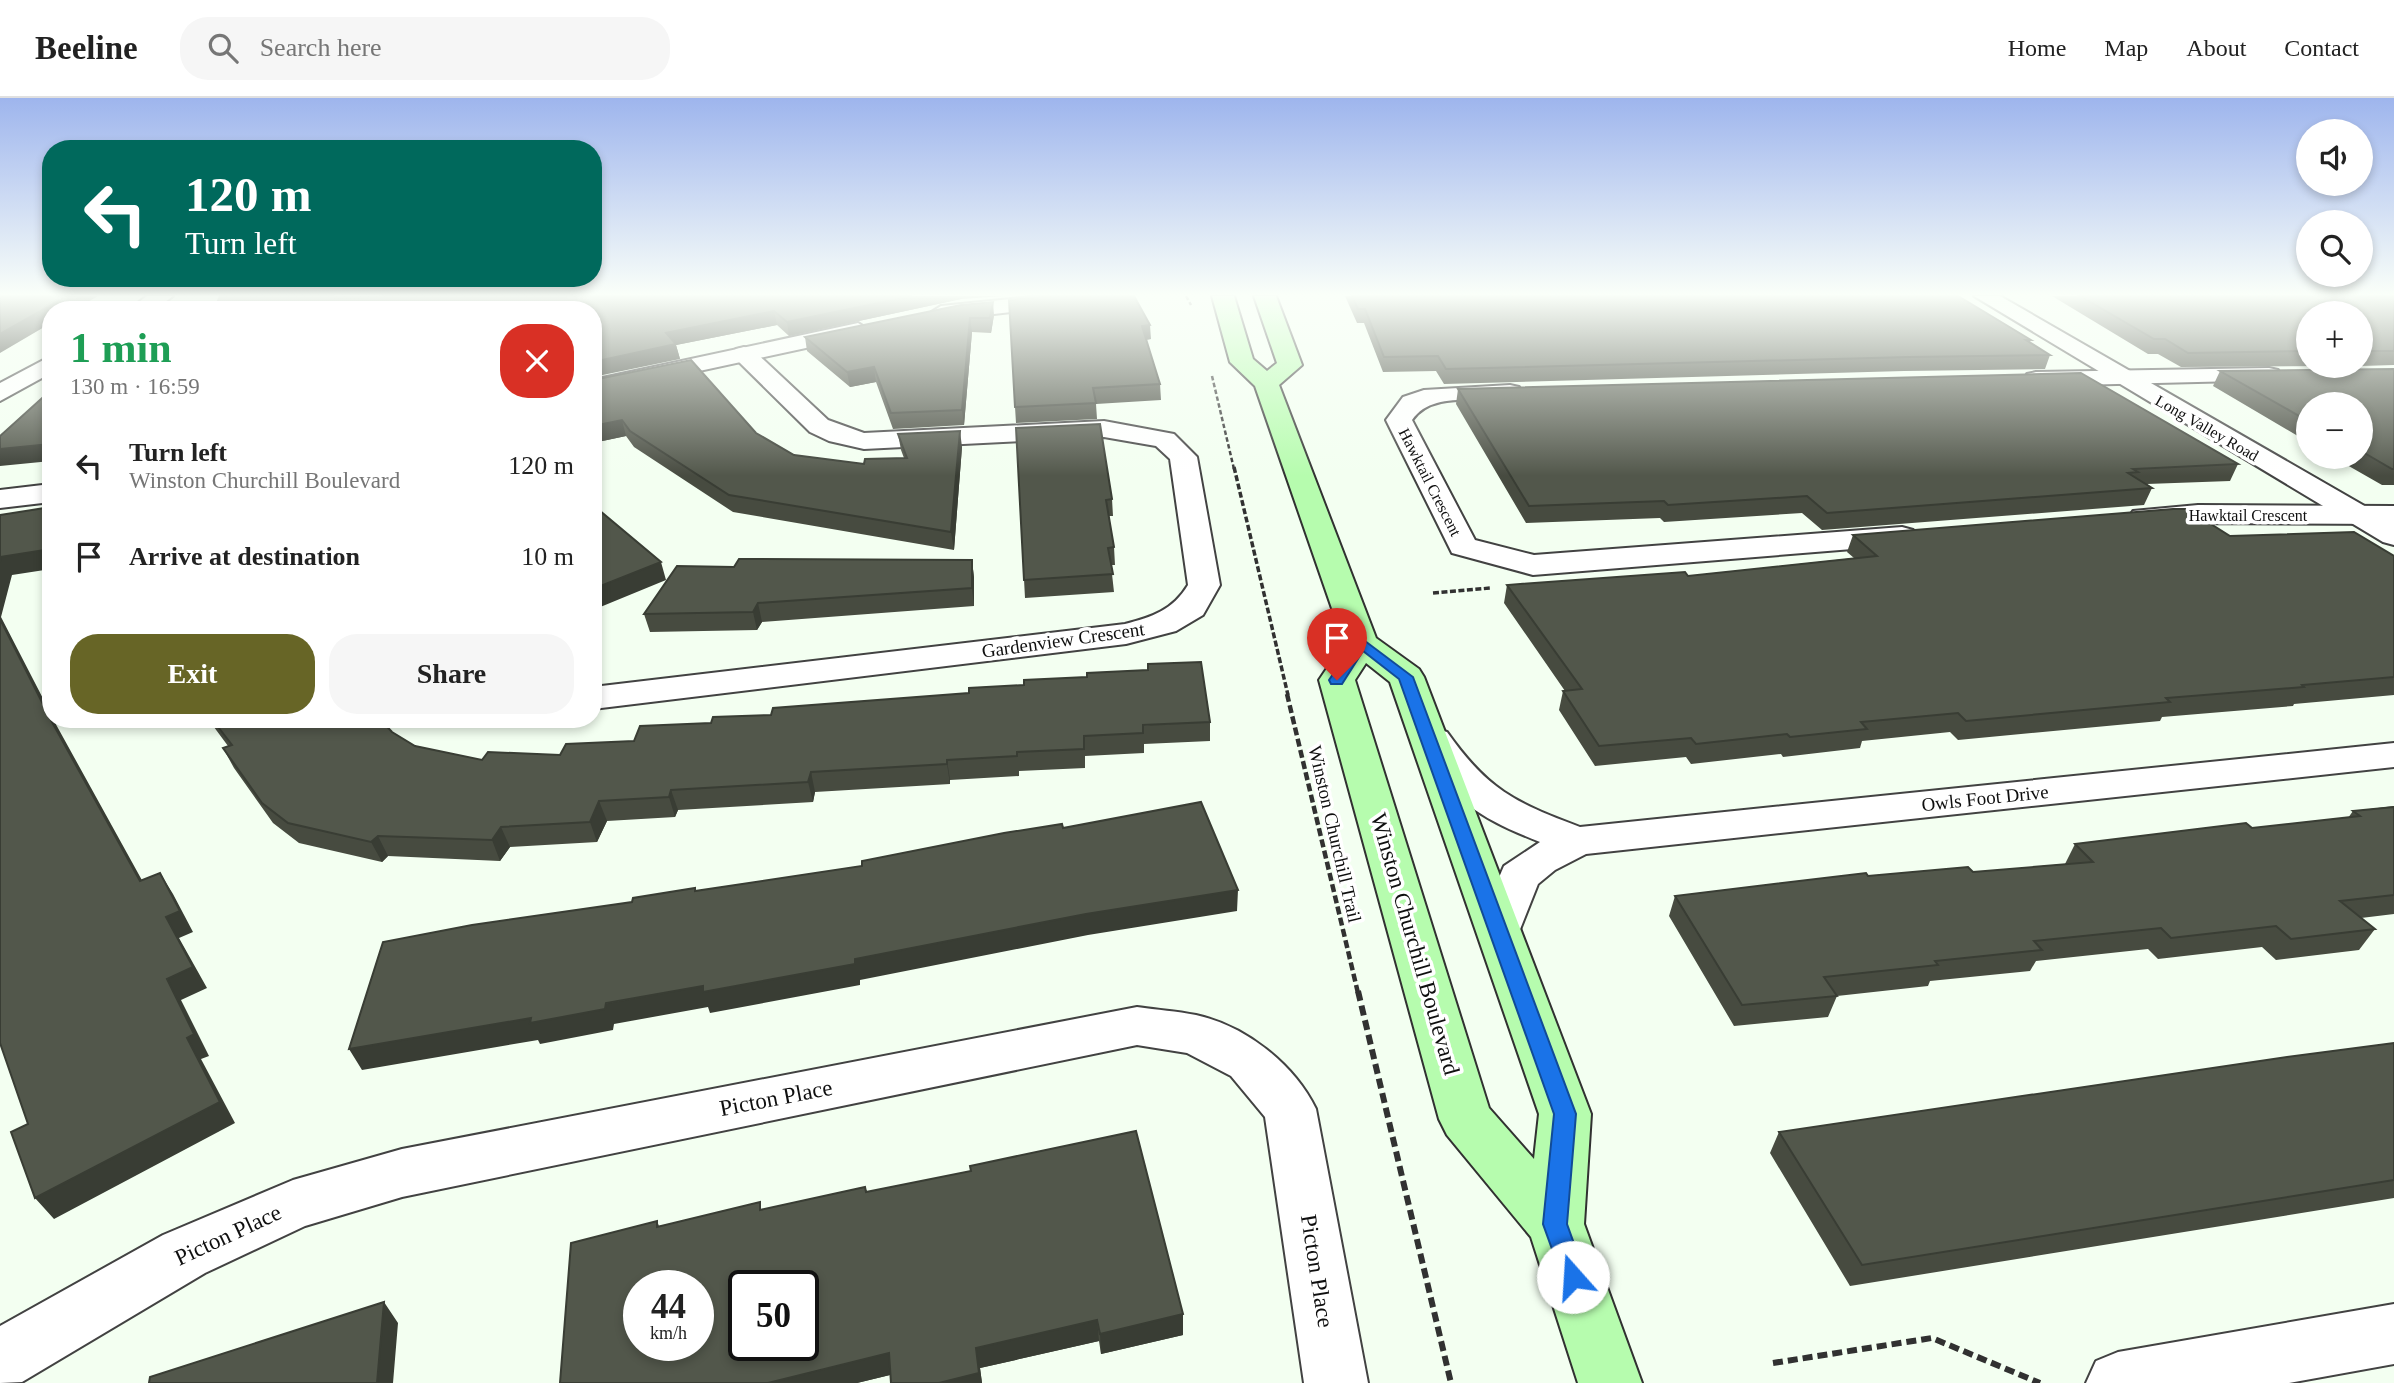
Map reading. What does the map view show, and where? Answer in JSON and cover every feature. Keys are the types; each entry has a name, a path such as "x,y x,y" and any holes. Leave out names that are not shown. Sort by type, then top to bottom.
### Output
{"main road":[{"path":"1240,356 1242,362 1266,383 1361,643"},
{"path":"1266,383 1290,365 1287,356"},
{"name":"Winston Churchill Boulevard","path":"1555,1224 1565,1114 1406,677 1361,643 1337,680 1466,1119 1555,1224 1610,1383"}],"street":[{"path":"602,385 735,356"},
{"name":"Gardenview Crescent","path":"602,697 1126,634 1164,624 1191,608 1204,584 1183,457 1165,440 1104,429 864,441 838,435 819,426 746,356"},
{"name":"Long Valley Road","path":"2083,356 2355,516 2394,536"},
{"path":"0,393 42,368"},
{"path":"2010,379 2289,374"},
{"name":"Hawktail Crescent","path":"1538,391 1433,395 1412,402 1399,420 1464,546 1533,565 1934,533"},
{"path":"0,499 42,494"},
{"name":"Hawktail Crescent","path":"2118,519 2198,514 2394,515"},
{"name":"Owls Foot Drive","path":"1424,729 1465,783 1520,820 1577,841"},
{"name":"Owls Foot Drive","path":"1499,930 1519,877 1540,860 1577,841 2394,755"},
{"name":"Picton Place","path":"0,1360 184,1254 293,1205 402,1173 1137,1026 1197,1035 1249,1062 1290,1109 1336,1383"},
{"path":"2118,1383 2394,1334"}],"path":[{"name":"Winston Churchill Trail","path":"1211,372 1451,1383"},
{"path":"1773,1363 1932,1338 2039,1383"}],"building":[{"path":"602,356 621,356 602,360"},
{"path":"828,356 967,356 962,410 891,413 874,367 847,372"},
{"path":"1012,356 1151,356 1160,384 1093,388 1096,403 1015,407"},
{"path":"1384,356 1982,356 1446,369 1438,356"},
{"path":"691,360 756,433 794,455 864,464 865,459 907,458 898,434 960,431 951,532 729,495 630,431 622,420 602,424 602,378"},
{"path":"2373,369 2394,369 2394,469 2373,458 2373,392 2296,392 2296,414 2220,371 2296,370 2296,378 2373,378"},
{"path":"2081,373 2238,464 2133,469 2138,472 2128,473 2152,488 1827,513 1807,496 1668,505 1664,501 1529,506 1458,389"},
{"path":"42,398 42,445 0,449 0,436"},
{"path":"1100,424 1112,499 1106,500 1114,547 1108,548 1113,574 1024,580 1016,428"},
{"path":"42,508 42,550 1,557 0,562 0,515"},
{"path":"2187,509 2230,536 2354,532 2394,556 2394,677 2166,698 2170,702 1966,721 1958,713 1861,722 1867,729 1790,737 1787,734 1696,744 1691,738 1599,746 1563,691 1582,689 1507,585 1685,572 1688,576 1877,556 1853,535"},
{"path":"602,513 661,562 602,585"},
{"path":"739,559 972,560 972,588 758,603 753,612 644,614 677,566 734,567"},
{"path":"0,619 42,702 42,728 55,728 140,881 160,873 180,911 166,917 193,967 167,979 194,1034 187,1038 220,1102 35,1198 11,1132 28,1124 0,1043"},
{"path":"1201,662 1210,722 1143,725 1143,733 1084,736 1084,749 1017,752 1017,756 947,760 947,764 811,772 808,782 671,790 669,797 599,801 590,822 501,827 492,840 378,836 371,842 288,823 262,803 223,748 232,745 219,728 388,728 415,746 482,760 488,752 560,755 566,744 634,741 640,726 711,723 713,717 771,715 773,708 969,693 969,688 1024,685 1024,680 1148,670 1148,664"},
{"path":"1201,802 1238,890 1086,914 855,959 855,964 703,992 703,986 606,1003 605,1009 530,1023 531,1018 349,1049 383,942 472,925 632,902 633,898 695,888 695,891 862,866 862,861 1004,833 1062,824 1063,828"},
{"path":"2394,807 2394,895 2340,901 2375,929 2291,939 2276,926 2171,938 2161,928 2034,941 2042,950 1935,961 1938,965 1824,977 1837,996 1742,1005 1675,896 1866,873 1868,876 1968,867 1973,872 2093,862 2075,844 2246,823 2252,828 2360,816 2353,811"},
{"path":"2394,1043 2394,1180 1862,1265 1779,1132 2287,1057"},
{"path":"1136,1131 1183,1314 1100,1334 1097,1320 976,1348 979,1373 939,1383 891,1383 889,1353 768,1383 560,1383 571,1243 657,1221 657,1227 760,1202 760,1210 865,1187 866,1192 971,1171 970,1166"},
{"path":"384,1302 377,1383 149,1383 150,1377"}],"route":[{"path":"1337,680 1361,643 1406,677 1565,1114 1555,1224 1573,1277"}]}
